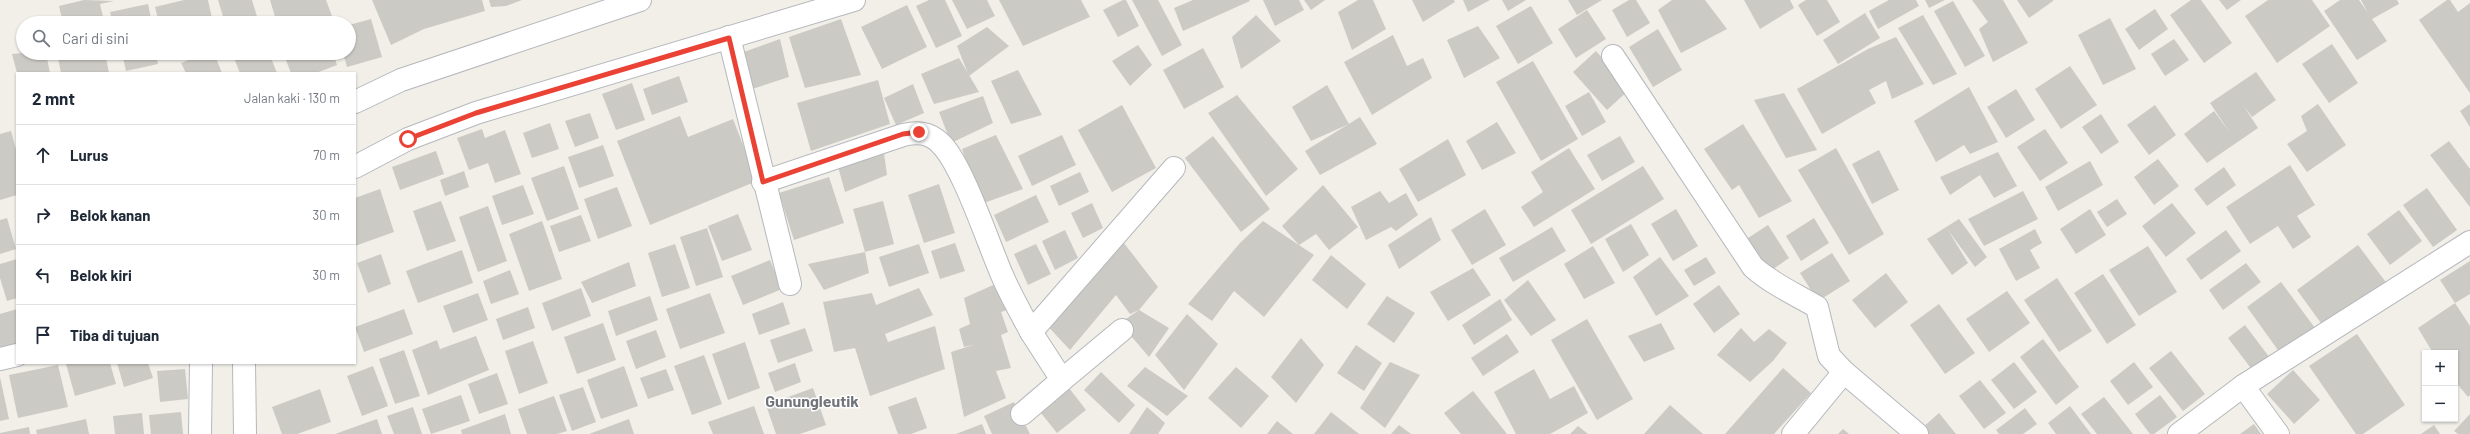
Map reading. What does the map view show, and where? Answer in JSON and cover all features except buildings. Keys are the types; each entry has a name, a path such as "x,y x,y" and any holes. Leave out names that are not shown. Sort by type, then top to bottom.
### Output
{"street":[{"path":"356,102 401,80 640,0"},
{"path":"356,166 408,139 476,113 854,0"},
{"path":"729,38 763,182 790,284"},
{"path":"1613,56 1754,267 1769,281 1783,286 1817,307 1830,356 1844,372 1917,434"},
{"path":"763,182 903,134 919,132 942,144 954,164 1003,276 1031,332 1062,380"},
{"path":"1031,332 1174,168"},
{"path":"2179,434 2243,386 2470,242"},
{"path":"1022,414 1122,330"},
{"path":"0,359 16,355"},
{"path":"200,434 201,364"},
{"path":"244,364 245,434"},
{"path":"1793,434 1844,372"},
{"path":"2243,386 2278,434"}],"district":[{"name":"Gunungleutik","path":"812,401"}],"route":[{"path":"408,139 476,113 729,38 763,182 903,134 919,132"}]}
